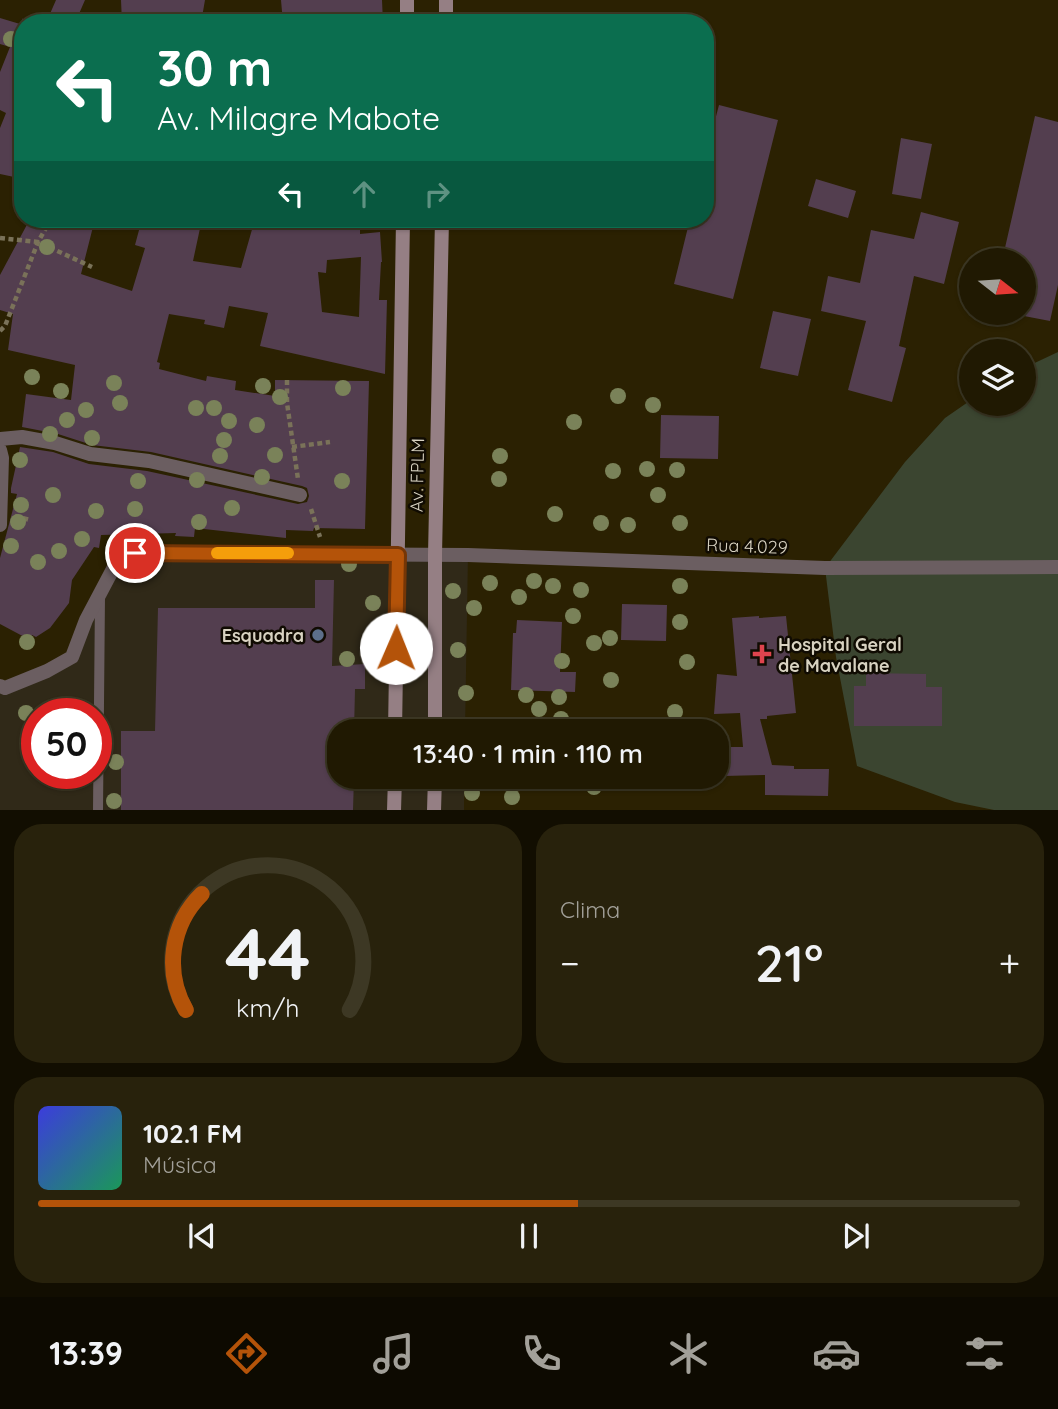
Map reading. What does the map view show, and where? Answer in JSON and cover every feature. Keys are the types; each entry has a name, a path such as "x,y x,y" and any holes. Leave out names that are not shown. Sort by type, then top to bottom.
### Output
{"main road":[{"name":"Av. FPLM","path":"395,719 403,228"},
{"name":"Av. FPLM","path":"435,719 435,555 442,228"},
{"path":"394,810 395,789"},
{"path":"435,789 435,810"}],"street":[{"path":"0,439 22,437 55,443 90,454 149,461 300,495"},
{"path":"0,450 0,525"},
{"name":"Rua 4.029","path":"0,686 5,688 72,657 100,592 114,567 135,553 435,555 825,568 1058,567"}],"lane":[{"path":"97,810 100,592"}],"path":[{"path":"0,331 5,326 46,228"},
{"path":"0,238 38,242 92,267"},
{"path":"287,380 292,447 330,442"}],"shaded area":[{"path":"135,553 468,555 465,719 327,719 327,789 464,789 464,810 0,810 0,686 72,657 100,592"}],"green space":[{"path":"1058,352 1058,810 994,810 955,802 857,766 836,657 825,568 905,462 945,418 959,408 959,416 1036,416 1036,362"}],"building":[{"path":"56,0 85,0 79,14 50,14"},
{"path":"121,0 205,0 203,14 122,14"},
{"path":"281,0 382,0 383,14 282,14"},
{"path":"0,18 14,22 14,177 0,174 0,128 6,113 0,110 0,72 10,47 0,44"},
{"path":"719,105 778,120 733,299 674,284 688,228 714,228 714,124"},
{"path":"1035,116 1058,122 1058,285 1050,321 1036,318 1036,248 1005,248"},
{"path":"901,138 932,144 921,199 892,194"},
{"path":"816,179 856,191 848,218 808,206"},
{"path":"921,212 959,222 944,284 914,276 899,346 906,348 892,402 848,390 866,321 821,311 828,276 860,283 871,230 914,239"},
{"path":"25,228 93,228 81,274 132,291 145,248 135,245 140,228 200,228 193,261 241,268 252,228 360,228 360,234 380,232 382,262 379,300 387,300 385,374 260,346 268,313 229,306 224,328 204,324 205,320 169,314 157,362 160,363 159,369 206,381 207,376 236,381 235,390 275,396 275,380 369,381 365,529 286,530 286,538 195,528 194,537 175,536 176,533 101,535 99,548 94,547 72,580 69,603 50,628 36,637 32,635 30,640 0,624 0,558 17,494 11,493 11,488 20,447 53,452 89,464 147,471 298,504 307,502 309,496 307,488 302,486 151,452 92,445 58,434 22,427 26,394 71,400 75,365 8,350 13,314 0,310 0,275","holes":["361,257 359,317 322,312 318,272 326,273 327,260"]},
{"path":"773,311 811,319 798,376 760,368"},
{"path":"661,415 719,416 718,459 660,458"},
{"path":"315,580 334,580 332,666 365,664 365,689 355,689 354,719 327,719 327,789 354,789 353,810 121,810 121,731 155,731 158,608 315,608"},
{"path":"622,604 667,605 666,641 621,640"},
{"path":"786,616 796,713 760,719 772,765 794,766 794,769 829,769 828,796 765,795 765,775 729,776 729,747 743,747 740,713 714,714 717,674 737,676 732,618"},
{"path":"517,620 562,622 560,672 576,672 575,692 511,690 513,633 516,633"},
{"path":"866,673 926,674 926,687 942,687 942,726 854,726 854,686 866,686"}],"slow traffic":[{"path":"217,553 288,553"}],"place":[{"name":"Esquadra","path":"318,635"},
{"name":"Hospital Geral de Mavalane","path":"762,654"}],"route":[{"path":"135,553 398,555 396,648"}]}
